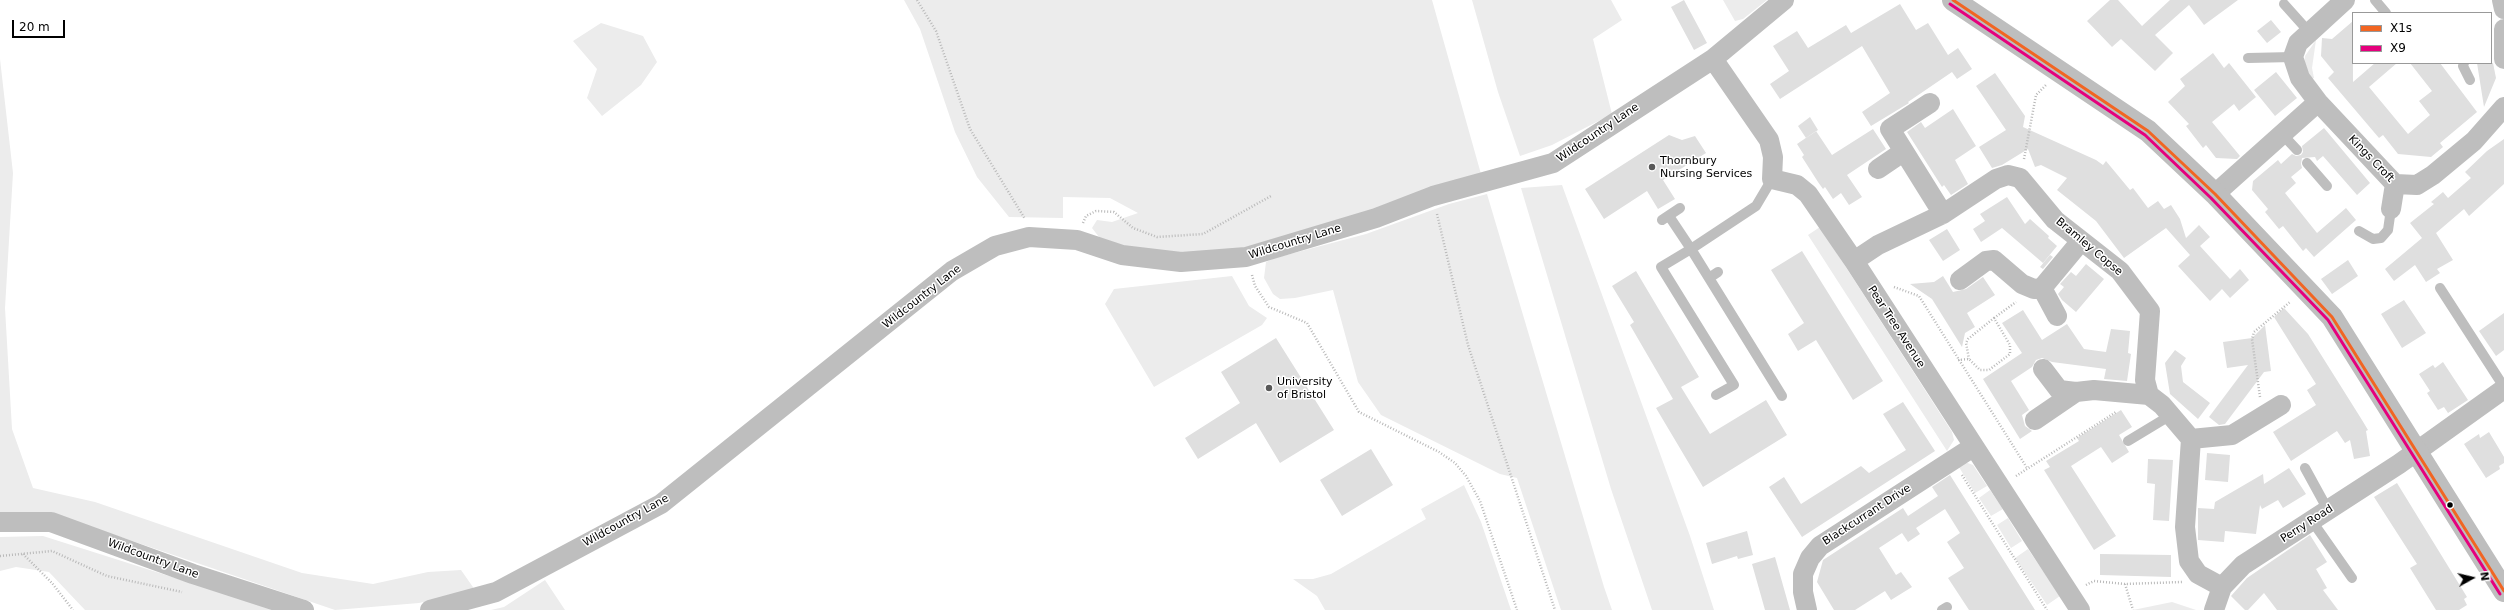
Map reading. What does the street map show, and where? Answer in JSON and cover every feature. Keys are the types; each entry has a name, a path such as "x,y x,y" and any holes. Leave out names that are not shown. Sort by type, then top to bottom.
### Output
{"street":[{"name":"Wildcountry Lane","path":"430,610 496,592 661,504 952,271 995,246 1029,237 1077,240 1122,256 1181,262 1246,257 1376,218 1441,194 1553,163 1713,60 1784,0"},
{"path":"2293,57 2298,43 2345,0"},
{"path":"2502,0 2504,9"},
{"path":"1957,1 2058,72 2148,131 2215,194 2332,318 2504,591"},
{"name":"Kings Croft","path":"2293,57 2300,78 2318,102 2395,184 2417,185 2433,175 2474,141 2504,106"},
{"path":"1713,60 1769,140 1773,157 1772,179"},
{"path":"2215,194 2318,102"},
{"path":"1930,103 1890,129 1943,214"},
{"path":"1878,169 1903,152"},
{"path":"1854,261 1878,245 1943,214 1996,179 2008,175 2020,178"},
{"name":"Bramley Copse","path":"2020,178 2055,220 2120,271 2150,311 2145,380 2140,394"},
{"name":"Pear Tree Avenue","path":"1772,179 1797,185 1808,194 1854,261 1973,447 2075,602"},
{"path":"2391,208 2395,184"},
{"path":"2038,289 2081,241"},
{"path":"1960,280 1986,261 1994,260 2022,284 2038,289 2057,316"},
{"path":"2043,369 2059,390 2076,392 2094,390 2140,394 2171,415 2191,439 2185,527 2189,560 2198,574 2222,587"},
{"name":"Perry Road","path":"2214,610 2222,587 2243,565 2416,452 2504,388"},
{"path":"2035,420 2076,392"},
{"path":"2191,439 2232,434 2281,405"},
{"name":"Blackcurrant Drive","path":"1807,610 1802,592 1803,574 1810,558 1820,546 1973,447"},
{"name":"Wildcountry Lane","path":"0,522 51,522 193,574 304,610"}],"lane":[{"path":"2375,0 2385,12"},
{"path":"2284,4 2310,33"},
{"path":"2248,58 2293,57"},
{"path":"2464,64 2463,66 2470,80"},
{"path":"2282,134 2296,150"},
{"path":"2308,163 2327,186"},
{"path":"1716,396 1734,384 1661,267 1691,250 1756,206 1772,179"},
{"path":"1680,208 1665,218 1691,250 1782,396"},
{"path":"2359,231 2372,239 2382,238 2388,230 2391,208"},
{"path":"1709,278 1718,272"},
{"path":"2440,288 2504,388"},
{"path":"2128,441 2171,415"},
{"path":"2305,468 2320,515 2352,578"}],"path":[{"path":"917,0 936,31 970,129 1024,217 1029,237"},
{"path":"2020,178 2036,95 2058,72"},
{"path":"1441,194 1468,345 1555,610"},
{"path":"1077,240 1086,216 1096,211 1114,212 1133,228 1157,237 1203,234 1271,196"},
{"path":"1246,257 1255,286 1269,307 1307,323 1359,412 1439,452 1455,463 1466,476 1480,501 1517,610"},
{"path":"1890,285 1919,296 2027,468"},
{"path":"1994,318 2010,345 2010,354 1989,370 1980,370 1969,359 1966,343 1968,339 1994,318 2038,289"},
{"path":"2262,417 2252,339 2254,332 2304,289"},
{"path":"1958,360 1969,359"},
{"path":"1999,487 2120,409 2140,394"},
{"path":"1952,461 2047,610"},
{"path":"0,556 52,551 107,576 188,593"},
{"path":"23,554 52,582 73,610"},
{"path":"2075,602 2094,581 2125,584 2183,582 2198,574"},
{"path":"2125,584 2133,610"}],"shaded area":[{"path":"904,0 1432,0 1481,174 1375,211 1245,251 1182,256 1128,249 1099,237 1092,228 1097,220 1112,222 1138,213 1110,198 1063,197 1063,218 1009,217 977,177 955,132 920,29"},
{"path":"1472,0 1611,0 1622,20 1593,39 1612,114 1552,145 1520,156 1498,92"},
{"path":"1723,0 1767,0 1743,19 1735,21"},
{"path":"601,23 643,36 657,62 641,85 602,116 587,98 597,69 573,41"},
{"path":"2316,40 2312,68 2314,78 2312,79 2304,65 2305,56"},
{"path":"0,59 13,173 5,308 12,429 33,488 95,502 302,573 373,584 428,572 461,570 475,590 419,603 335,610 56,515 0,513"},
{"path":"1562,185 1690,536 1714,610 1652,610 1611,489 1521,188"},
{"path":"1487,194 1612,610 1561,610 1517,478 1500,474 1381,415 1358,382 1333,290 1295,298 1280,299 1273,294 1264,278 1266,262 1275,258 1366,234 1449,204"},
{"path":"1820,227 1952,432 1954,440 1947,451 1808,235"},
{"path":"1232,276 1249,306 1267,318 1262,325 1154,387 1105,304 1114,289"},
{"path":"1965,462 1973,465 1987,486 1975,493 1957,464"},
{"path":"1464,485 1481,522 1511,610 1325,610 1317,596 1293,579 1313,579 1331,574 1426,519 1421,509"},
{"path":"1990,490 2003,509 1991,516 1979,498"},
{"path":"2008,518 2022,541 2011,548 1997,525"},
{"path":"43,536 276,610 85,610 49,572 16,567 0,571 0,537"},
{"path":"2028,549 2060,596 2047,605 2015,558"},
{"path":"545,580 565,610 491,610 504,607"},
{"path":"2172,602 2196,610 2133,610"}],"building":[{"path":"1684,0 1707,43 1694,50 1671,7"},
{"path":"2110,0 2118,0 2142,26 2170,0 2238,0 2204,25 2189,5 2155,35 2173,53 2155,71 2121,39 2112,47 2087,21"},
{"path":"1900,4 1916,30 1928,23 1948,55 1958,48 1972,69 1957,79 1952,72 1908,102 1909,103 1871,126 1862,112 1890,93 1862,46 1780,99 1770,84 1789,71 1773,46 1797,31 1808,48 1846,25 1851,33"},
{"path":"2271,20 2281,32 2267,43 2257,31"},
{"path":"2352,22 2353,82 2374,64 2396,64 2369,87 2408,134 2430,115 2419,101 2432,91 2411,64 2441,64 2477,112 2440,143 2443,147 2431,157 2398,154 2383,135 2379,138 2328,78 2334,72 2321,56 2322,38 2332,39"},
{"path":"2213,53 2224,68 2229,63 2256,97 2239,111 2234,104 2212,122 2240,156 2237,159 2216,158 2206,145 2203,148 2186,126 2189,124 2168,102 2185,86 2180,79"},
{"path":"2493,63 2496,78 2484,107 2477,64"},
{"path":"2276,72 2297,98 2275,116 2254,90"},
{"path":"1995,73 2025,116 2023,127 2096,160 2103,165 2106,161 2130,190 2133,188 2148,208 2158,201 2164,209 2171,205 2180,219 2186,238 2199,225 2210,237 2200,246 2230,279 2240,269 2249,280 2230,298 2222,289 2210,301 2178,266 2190,255 2166,228 2124,258 2096,221 2057,190 2067,178 2041,165 2035,167 2028,149 2002,165 1992,168 1979,147 2006,130 1976,86"},
{"path":"1953,109 1976,146 1955,160 1968,184 1951,195 1944,185 1942,187 1907,132 1921,122 1925,128"},
{"path":"1810,117 1818,130 1806,138 1798,126"},
{"path":"2324,128 2370,183 2357,195 2323,156 2317,161 2315,157 2302,158 2302,168 2291,177 2296,183 2285,193 2317,233 2346,208 2356,220 2314,257 2306,248 2303,251 2283,226 2279,229 2265,212 2268,209 2252,190 2253,181 2278,160 2281,164 2292,154 2296,156 2301,155 2303,152 2302,146"},
{"path":"1873,129 1886,149 1847,175 1862,197 1849,205 1841,193 1833,199 1825,187 1823,189 1818,182 1802,157 1804,155 1797,144 1816,131 1832,155"},
{"name":"Thornbury Nursing Services","path":"1669,135 1682,140 1695,136 1706,153 1663,180 1675,199 1658,209 1647,191 1604,219 1585,189"},
{"path":"2504,139 2504,184 2469,216 2464,209 2436,233 2453,260 2437,269 2440,273 2426,282 2415,265 2394,281 2385,269 2422,238 2410,223 2434,204 2431,202 2443,192 2448,198 2471,178 2465,172 2487,151"},
{"path":"2007,197 2025,224 2030,219 2049,236 2048,238 2057,246 2043,263 2002,228 1981,242 1973,229 1985,221 1980,214"},
{"path":"1947,229 1960,250 1943,261 1929,240"},
{"path":"1802,251 1883,381 1853,400 1816,340 1798,351 1788,334 1804,323 1771,270"},
{"path":"2050,255 2053,257 2043,269 2040,267"},
{"path":"2348,260 2358,276 2332,294 2321,279"},
{"path":"2086,264 2104,279 2076,312 2062,300 2058,294 2064,287 2060,284 2071,272 2076,276"},
{"path":"1636,271 1699,377 1681,387 1710,434 1766,400 1787,435 1703,487 1656,408 1673,399 1630,325 1634,322 1612,286"},
{"path":"1943,276 1953,292 1966,289 1983,277 1995,295 1967,313 1975,327 1965,333 1962,347 1932,299 1910,284 1934,282"},
{"path":"2404,300 2426,333 2402,348 2381,314"},
{"path":"2284,308 2308,334 2368,430 2366,431 2370,456 2354,459 2350,440 2345,443 2337,431 2291,461 2273,432 2316,405 2307,390 2316,384 2274,317"},
{"path":"2023,310 2042,340 2067,324 2084,349 2106,352 2111,329 2130,331 2128,353 2131,354 2127,381 2104,379 2106,369 2052,362 2042,358 2036,360 2032,367 2011,381 2029,410 2022,415 2025,426 2032,431 2020,439 1983,379 2022,353 2002,323"},
{"path":"2504,313 2504,350 2496,356 2479,331"},
{"path":"2265,325 2271,371 2264,372 2225,424 2219,425 2209,417 2248,365 2227,368 2223,342 2252,338"},
{"name":"University of Bristol","path":"1276,338 1334,430 1280,463 1256,423 1198,459 1185,438 1240,403 1221,372"},
{"path":"2175,350 2186,358 2181,366 2183,382 2210,403 2198,419 2170,394 2165,363"},
{"path":"2443,362 2468,400 2448,413 2444,407 2438,410 2427,393 2430,391 2419,374 2433,365 2435,368"},
{"path":"1903,402 1935,451 1802,537 1769,487 1784,477 1801,504 1861,466 1869,473 1906,450 1883,414"},
{"path":"2121,410 2132,427 2119,435 2129,452 2112,463 2101,447 2071,466 2116,536 2094,550 2044,470 2050,467 2046,461 2079,441 2077,438"},
{"path":"2489,432 2504,457 2504,463 2499,466 2500,469 2486,478 2464,444 2479,434 2480,438"},
{"path":"1371,449 1393,485 1342,516 1320,480"},
{"path":"2207,453 2230,455 2228,482 2205,480"},
{"path":"2148,459 2173,460 2169,521 2153,520 2155,484 2147,483"},
{"path":"2289,468 2306,494 2283,508 2278,500 2262,509 2260,505 2256,534 2225,531 2224,542 2198,540 2198,508 2214,509 2215,502 2263,474 2264,484"},
{"path":"1950,475 2035,610 1969,610 1948,578 1964,568 1947,542 1960,533 1945,509 1916,528 1920,534 1908,542 1902,533 1879,548 1896,575 1901,572 1912,587 1891,600 1885,591 1855,610 1834,610 1817,582 1823,560 1903,508 1908,516 1938,496 1932,487"},
{"path":"2397,483 2467,597 2464,599 2467,605 2459,610 2436,610 2410,568 2417,564 2374,497"},
{"path":"1747,531 1753,555 1738,559 1737,556 1712,564 1706,543"},
{"path":"2310,535 2327,562 2316,569 2327,588 2323,590 2338,610 2277,610 2264,593 2248,610 2245,610 2231,596 2247,578"},
{"path":"2100,554 2171,555 2171,577 2100,575"},
{"path":"1775,557 1790,610 1765,610 1752,564"}],"transit line":[{"name":"X1s","path":"1953,0 2148,131 2215,194 2332,317 2504,591"},
{"name":"X9","path":"1950,4 2145,135 2211,198 2328,320 2500,594"}],"place":[{"name":"Thornbury Nursing Services","path":"1652,167"},
{"name":"University of Bristol","path":"1269,388"}]}
